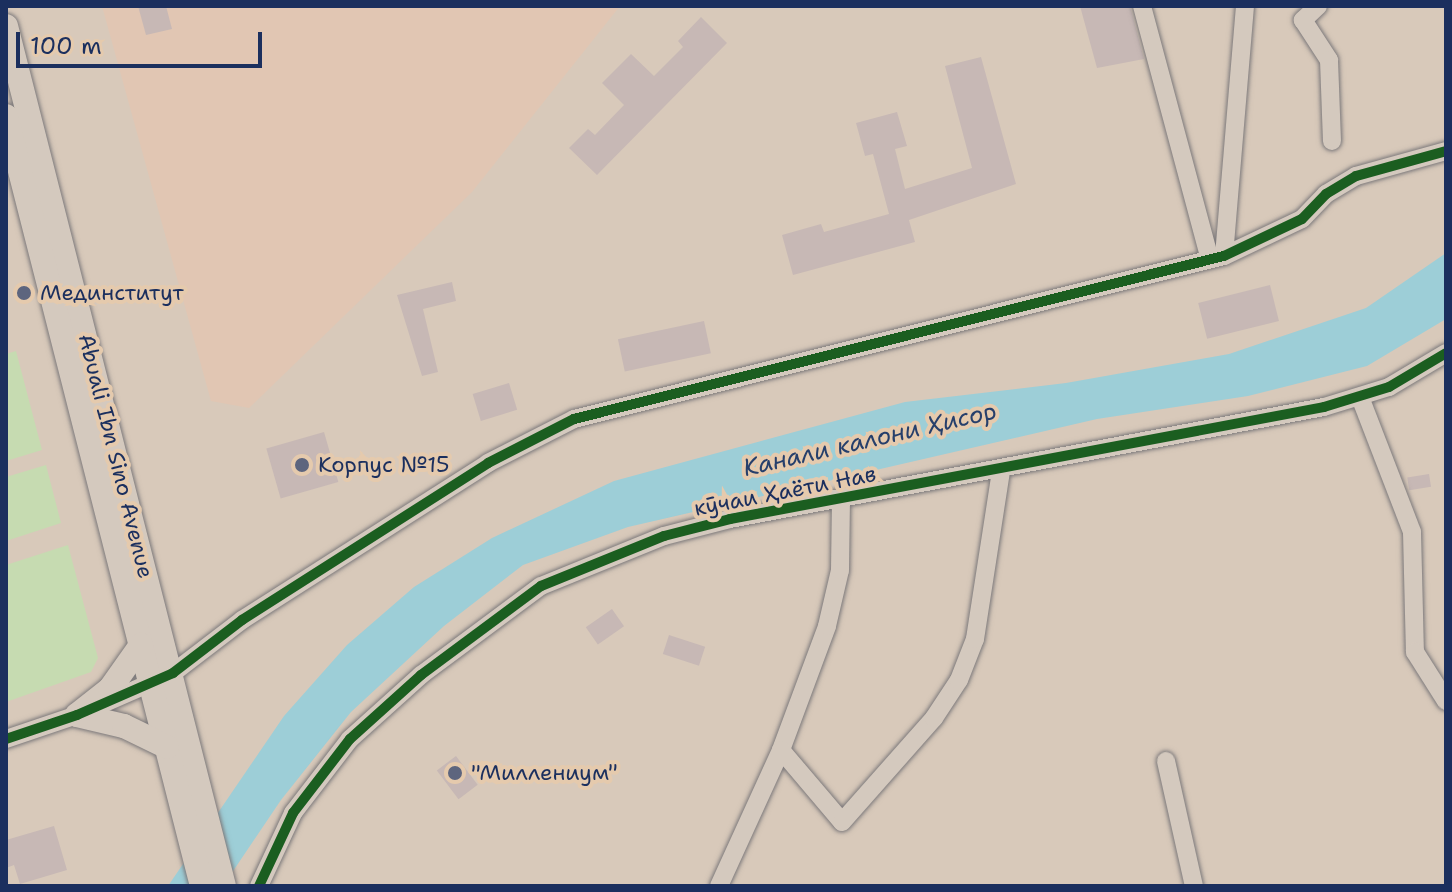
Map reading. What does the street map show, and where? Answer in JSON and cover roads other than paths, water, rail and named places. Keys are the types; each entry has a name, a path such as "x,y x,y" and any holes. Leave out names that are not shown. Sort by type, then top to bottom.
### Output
{"main road":[{"name":"Abuali Ibn Sino Avenue","path":"6,26 162,679 202,886"},
{"name":"Abuali Ibn Sino Avenue","path":"6,116 141,645 162,679"},
{"path":"77,715 110,689 141,645"},
{"path":"77,715 124,726 178,759"},
{"name":"Abuali Ibn Sino Avenue","path":"178,759 224,886"}],"street":[{"path":"1142,6 1217,257"},
{"path":"1217,257 1245,6"},
{"path":"1318,6 1303,20 1329,60 1332,141"},
{"path":"6,739 77,715 162,679 242,620 488,463 574,419 1217,257 1302,219 1326,194 1356,176 1446,151"},
{"name":"кӯчаи Ҳаёти Нав","path":"259,886 293,813 350,739 421,675 541,586 664,536 1360,397 1389,387 1446,353"},
{"path":"1360,397 1412,532 1415,652 1446,701"},
{"path":"781,750 842,822 934,718 959,680 975,639 1001,471"},
{"path":"719,886 781,750 827,626 840,570 841,499"},
{"path":"1166,761 1194,886"}],"water":[{"name":"Канали калони Ҳисор","path":"1446,253 1446,319 1367,366 1248,396 1097,419 628,527 523,565 444,626 351,712 281,800 223,886 168,886 284,716 347,645 414,587 492,538 614,481 905,402 1066,383 1229,354 1366,308"}],"place":[{"name":"Мединститут","path":"24,293"},
{"name":"Корпус №15","path":"302,465"},
{"name":"\"Миллениум\"","path":"455,773"}]}
